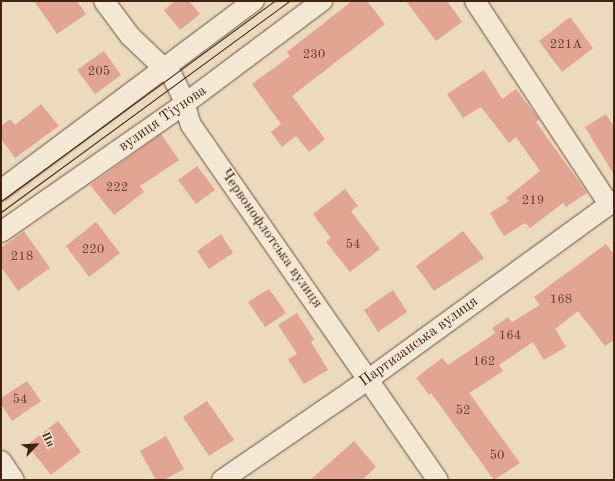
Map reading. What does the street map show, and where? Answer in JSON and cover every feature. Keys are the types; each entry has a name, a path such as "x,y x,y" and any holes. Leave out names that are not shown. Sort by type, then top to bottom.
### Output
{"street":[{"name":"Червонофлотська вулиця","path":"104,1 130,36 165,70 176,84 191,125 369,378 438,480"},
{"path":"1,190 165,70 254,1"},
{"name":"вулиця Тіунова","path":"1,232 184,105 322,1"},
{"path":"475,1 612,203"},
{"name":"Партизанська вулиця","path":"222,480 369,378 612,203"},
{"path":"1,462 14,480"}],"building":[{"path":"34,1 77,1 86,14 57,34"},
{"path":"175,1 189,1 200,14 180,30 164,10"},
{"path":"352,1 367,1 385,24 292,96 325,139 309,152 296,136 282,147 271,132 281,124 252,84 290,56 287,52"},
{"path":"406,1 447,1 462,22 436,41"},
{"path":"570,17 593,48 562,72 539,41"},
{"path":"104,51 121,75 95,94 77,70"},
{"path":"484,70 502,99 516,89 539,119 536,122 587,193 566,207 563,203 530,228 525,223 504,236 490,213 509,201 506,198 540,171 516,137 509,143 481,107 463,118 447,94"},
{"path":"41,104 59,126 15,158 1,139 1,126 10,119 15,125"},
{"path":"606,114 614,127 614,175 585,127"},
{"path":"161,134 179,160 140,186 144,192 114,215 90,185"},
{"path":"197,166 215,190 196,204 178,180"},
{"path":"345,189 358,206 351,211 380,249 350,272 326,242 331,238 313,214"},
{"path":"96,222 120,253 89,277 66,246"},
{"path":"24,231 50,268 18,291 1,267 1,248"},
{"path":"463,231 484,258 434,291 416,266"},
{"path":"221,234 233,253 209,269 197,251"},
{"path":"606,244 614,255 614,340 605,346 578,311 555,329 566,347 544,360 533,342 499,365 503,371 469,393 520,463 494,480 431,393 429,395 416,378 442,358 448,365 495,333 492,328 508,317 512,322 540,305 534,297"},
{"path":"269,289 286,313 265,327 248,302"},
{"path":"393,290 407,312 378,332 364,310"},
{"path":"297,313 314,339 311,342 328,370 304,384 288,359 297,354 278,325"},
{"path":"27,381 41,401 12,421 1,404 1,398"},
{"path":"207,401 234,440 209,456 183,417"},
{"path":"58,421 81,452 51,475 27,445"},
{"path":"166,436 184,469 164,480 156,480 140,451"},
{"path":"354,441 376,467 362,480 310,480"}],"tram line":[{"path":"1,201 274,1"},
{"path":"1,212 289,1"}]}
